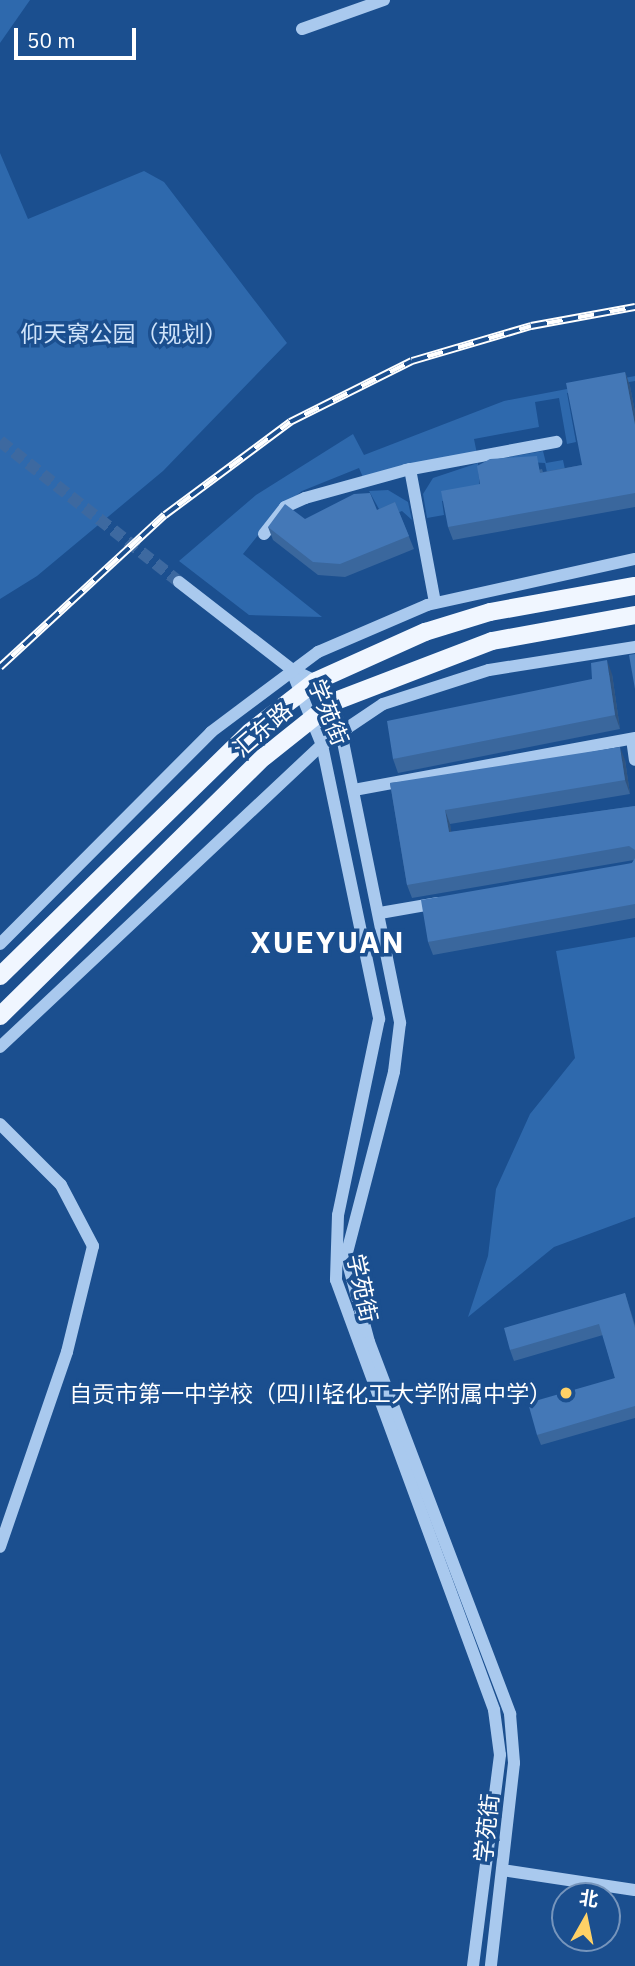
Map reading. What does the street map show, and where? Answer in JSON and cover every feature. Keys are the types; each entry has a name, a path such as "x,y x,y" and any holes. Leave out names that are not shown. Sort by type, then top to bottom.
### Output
{"main road":[{"name":"汇东路","path":"0,976 250,732 316,681 425,632 489,612 635,586"},
{"name":"汇东路","path":"0,1016 313,716 333,702 492,641 635,615"}],"street":[{"path":"302,29 384,0"},
{"path":"264,534 291,503 410,469 556,442"},
{"path":"410,469 435,603"},
{"path":"0,944 211,732 290,669 354,634 435,603 635,559"},
{"path":"179,582 290,669"},
{"path":"489,612 516,584"},
{"path":"0,1047 322,745 341,732 426,686 635,647"},
{"name":"学苑街","path":"290,669 316,681 333,702 380,913 400,1023 394,1072 346,1256 369,1342 510,1714 514,1763 492,1966"},
{"name":"学苑街","path":"290,669 298,695 313,716 322,745 380,1019 338,1214 336,1280 494,1710 500,1755 473,1966"},
{"path":"354,790 633,739 635,760"},
{"path":"380,913 461,899"},
{"path":"0,1124 61,1185 93,1246 67,1352 0,1547"},
{"path":"502,1870 635,1890"}],"green space":[{"path":"0,0 30,0 0,43"},
{"name":"仰天窝公园（规划）","path":"0,153 28,219 144,171 164,182 287,343 163,471 37,576 0,599"},
{"path":"635,376 635,381 567,393 576,442 567,444 559,398 535,402 539,427 474,439 477,454 365,482 359,468 302,491 278,510 243,554 322,617 249,615 179,561 256,495 353,434 364,455 504,401"},
{"path":"543,451 546,463 563,460 567,479 549,482 545,463 493,460"},
{"path":"478,463 480,494 442,501 444,515 427,518 423,494 433,478"},
{"path":"388,490 408,502 412,520 402,511 384,518 369,491"},
{"path":"635,937 635,1217 554,1247 468,1317 488,1256 496,1189 530,1114 575,1058 556,951"}],"building":[{"path":"625,372 635,425 635,493 448,527 441,491 480,484 477,466 490,459 537,456 540,473 582,465 566,383"},
{"path":"370,493 377,510 395,502 409,536 340,564 313,562 268,527 285,504 305,519 354,494"},
{"path":"635,654 635,689 629,655"},
{"path":"607,660 615,715 393,759 387,721 592,679 591,663"},
{"path":"620,747 625,780 445,810 449,832 635,806 635,850 629,846 407,885 390,783"},
{"path":"635,858 635,904 428,942 421,900 632,863"},
{"path":"625,1293 635,1328 635,1406 537,1435 528,1403 615,1378 599,1324 510,1350 504,1328"}],"tunnel":[{"path":"0,441 179,582"}],"railway":[{"path":"0,667 165,515 290,422 412,361 531,326 635,307"}],"place":[{"name":"自贡市第一中学校（四川轻化工大学附属中学）","path":"566,1393"}],"district":[{"name":"XUEYUAN","path":"328,942"}]}
